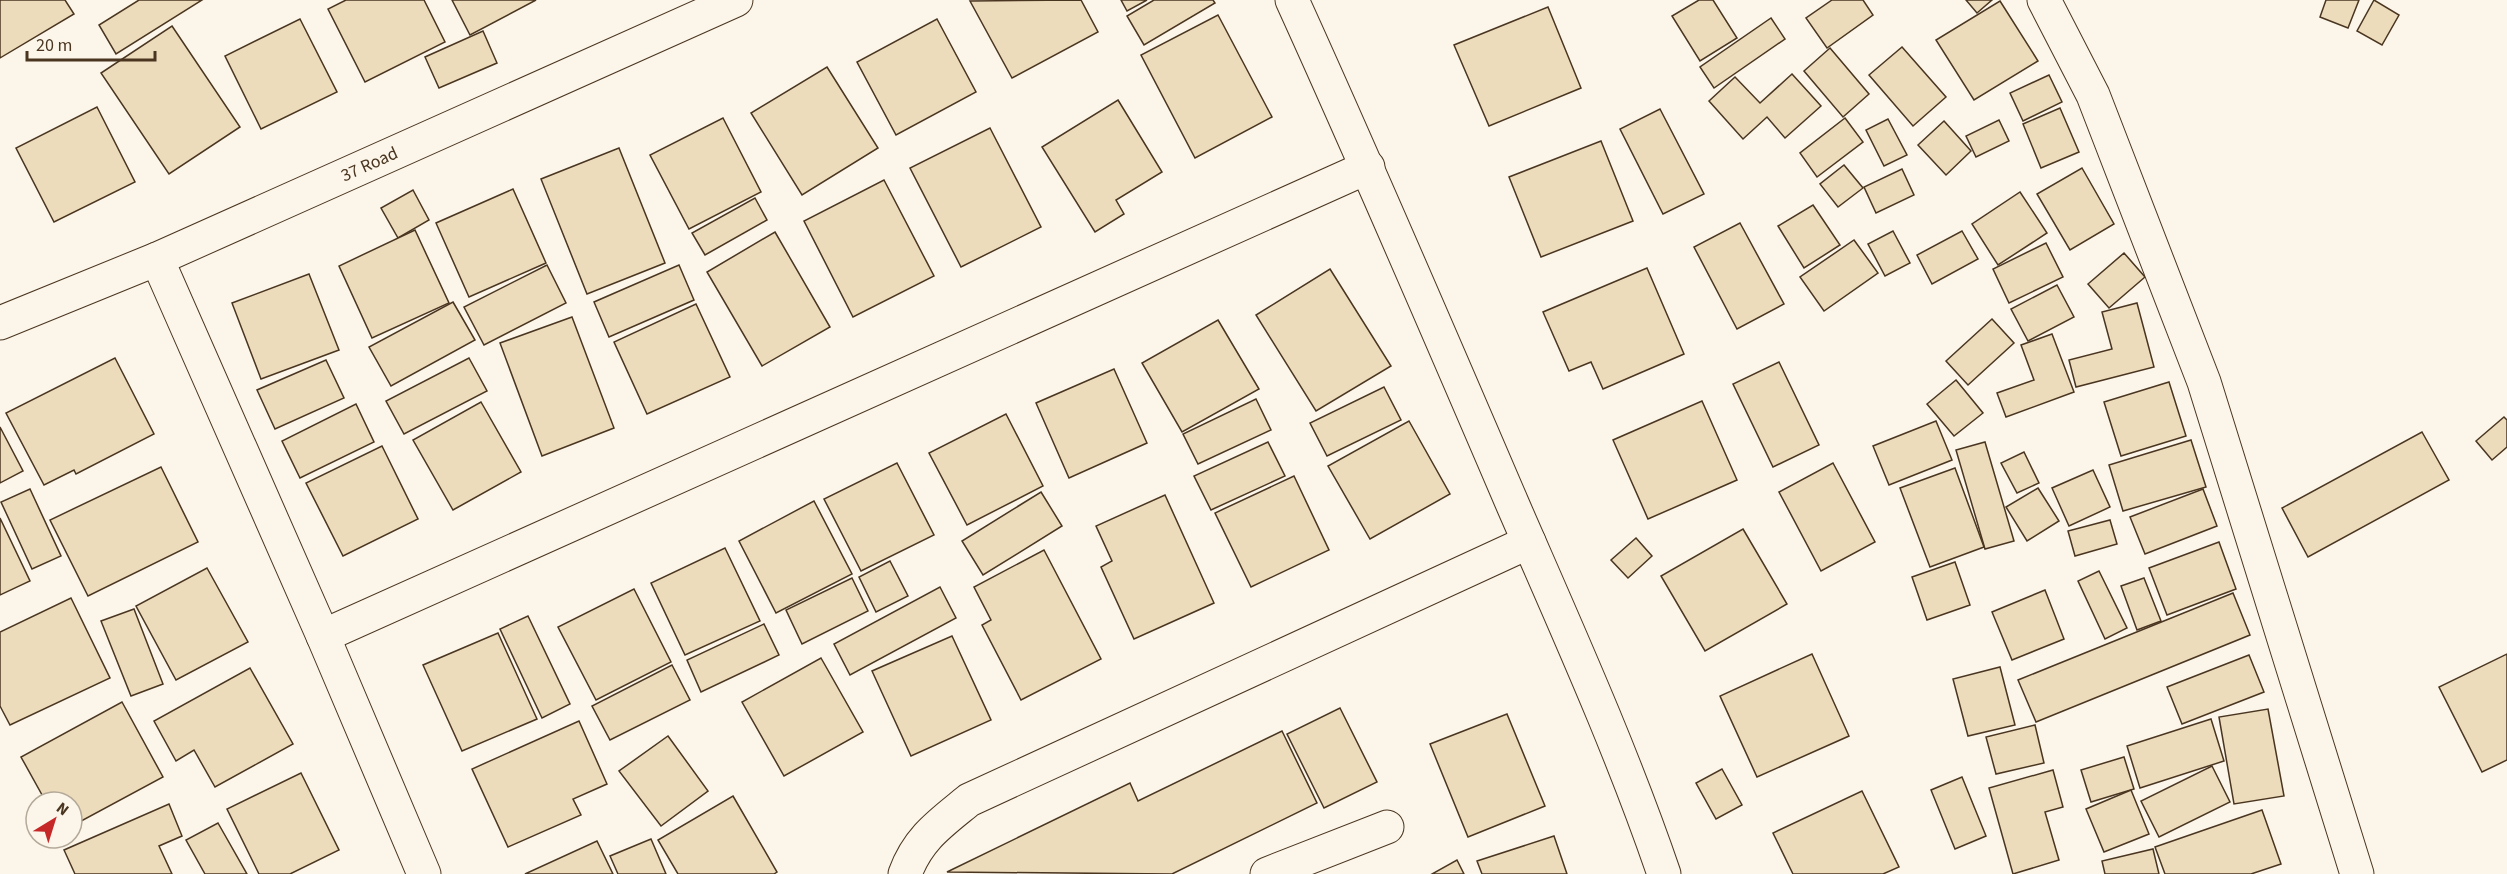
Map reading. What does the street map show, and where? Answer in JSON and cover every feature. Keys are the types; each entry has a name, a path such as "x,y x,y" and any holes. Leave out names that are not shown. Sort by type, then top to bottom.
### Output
{"street":[{"name":"37 Road","path":"0,323 156,259 736,0"},
{"path":"1292,0 1368,167 1529,542 1641,807 1664,874"},
{"path":"2044,0 2093,95 2204,382 2357,874"},
{"path":"322,636 1368,167"},
{"path":"156,259 424,874"},
{"path":"905,874 913,853 936,827 969,800 1529,542"},
{"path":"1267,874 1387,826"}],"building":[{"path":"0,0 65,0 74,14 0,58"},
{"path":"139,0 202,0 116,54 99,25"},
{"path":"346,0 424,0 445,42 365,82 328,9"},
{"path":"452,0 536,0 470,35"},
{"path":"1081,0 1098,32 1012,78 970,1"},
{"path":"1121,0 1147,0 1127,11"},
{"path":"1154,0 1213,0 1215,3 1144,45 1127,16"},
{"path":"1699,0 1713,0 1737,38 1700,61 1672,16"},
{"path":"1832,0 1863,0 1873,15 1827,48 1806,18"},
{"path":"1966,0 1992,0 1977,13"},
{"path":"2326,0 2359,0 2348,28 2320,17"},
{"path":"2374,0 2399,15 2382,45 2357,31"},
{"path":"2000,1 2038,61 1974,100 1936,40"},
{"path":"1548,7 1581,88 1489,126 1454,45"},
{"path":"1218,15 1272,117 1195,158 1141,55"},
{"path":"1771,18 1785,39 1714,88 1700,67"},
{"path":"300,19 337,92 261,129 225,56"},
{"path":"937,19 976,92 896,135 857,62"},
{"path":"172,26 240,127 169,174 101,73"},
{"path":"483,31 497,63 439,88 425,57"},
{"path":"1902,47 1946,97 1913,126 1869,75"},
{"path":"1830,48 1869,94 1843,117 1804,71"},
{"path":"827,67 878,148 802,195 751,113"},
{"path":"1792,74 1821,106 1785,138 1767,117 1743,139 1709,101 1735,77 1760,103"},
{"path":"2049,75 2062,102 2023,121 2010,93"},
{"path":"1118,100 1162,172 1116,200 1124,214 1095,232 1042,147"},
{"path":"97,107 135,182 54,222 16,148"},
{"path":"2060,108 2079,152 2041,168 2023,124"},
{"path":"1660,109 1704,194 1663,214 1620,129"},
{"path":"723,118 761,192 689,229 650,155"},
{"path":"1845,118 1863,142 1817,177 1800,153"},
{"path":"1888,119 1907,155 1884,166 1866,130"},
{"path":"1999,120 2009,141 1976,157 1966,136"},
{"path":"1944,121 1971,151 1946,175 1918,145"},
{"path":"990,128 1041,227 961,267 910,168"},
{"path":"1601,141 1633,221 1541,257 1509,177"},
{"path":"619,148 665,263 587,294 541,179"},
{"path":"1844,165 1863,188 1838,207 1820,184"},
{"path":"2082,168 2114,224 2070,250 2037,194"},
{"path":"1902,169 1914,195 1876,213 1864,187"},
{"path":"884,180 934,276 853,317 804,221"},
{"path":"513,189 546,263 469,297 436,223"},
{"path":"413,190 429,220 398,238 381,208"},
{"path":"2020,192 2047,233 1998,265 1972,224"},
{"path":"755,198 767,220 705,255 692,233"},
{"path":"1813,205 1840,245 1804,268 1778,226"},
{"path":"1740,223 1784,304 1737,329 1694,247"},
{"path":"415,230 449,303 372,338 339,266"},
{"path":"1893,231 1910,263 1885,276 1868,244"},
{"path":"1962,231 1978,259 1932,284 1917,255"},
{"path":"775,232 830,327 762,366 707,272"},
{"path":"1854,240 1878,273 1824,311 1800,277"},
{"path":"2046,243 2063,277 2009,303 1993,269"},
{"path":"2124,253 2145,277 2109,308 2088,284"},
{"path":"547,265 566,303 484,345 464,307"},
{"path":"679,265 694,300 609,337 594,302"},
{"path":"1647,268 1684,354 1603,389 1591,362 1569,371 1543,312"},
{"path":"1330,269 1391,366 1316,411 1256,315"},
{"path":"309,274 339,350 261,379 232,303"},
{"path":"2057,285 2074,317 2028,341 2011,309"},
{"path":"453,302 475,340 391,386 369,347"},
{"path":"2137,303 2154,367 2076,387 2069,360 2112,349 2102,312"},
{"path":"696,304 730,377 647,414 614,342"},
{"path":"572,317 614,428 542,456 500,343"},
{"path":"1992,319 2014,343 1968,385 1946,361"},
{"path":"1218,320 1259,389 1182,432 1142,363"},
{"path":"2052,334 2074,392 2006,417 1997,393 2034,380 2021,345"},
{"path":"115,358 154,434 76,474 74,470 44,485 6,413"},
{"path":"469,358 487,391 404,434 386,401"},
{"path":"326,360 344,398 275,429 257,390"},
{"path":"1779,362 1819,445 1773,467 1733,384"},
{"path":"1114,369 1147,443 1069,478 1036,403"},
{"path":"1956,380 1983,413 1954,436 1927,404"},
{"path":"2169,382 2186,436 2121,456 2104,402"},
{"path":"1384,387 1401,420 1327,456 1310,423"},
{"path":"1256,399 1271,430 1198,464 1183,434"},
{"path":"1702,401 1737,480 1648,519 1613,440"},
{"path":"481,402 521,472 453,510 413,440"},
{"path":"356,404 374,442 300,478 282,441"},
{"path":"1006,414 1043,486 967,525 929,453"},
{"path":"2504,417 2507,420 2507,447 2492,460 2476,441"},
{"path":"1409,421 1450,494 1370,539 1328,466"},
{"path":"1936,421 1952,460 1889,485 1873,446"},
{"path":"0,427 23,471 0,483"},
{"path":"2422,432 2449,480 2308,557 2282,508"},
{"path":"2191,440 2206,487 2123,511 2109,465"},
{"path":"1268,442 1285,476 1211,510 1194,476"},
{"path":"1985,442 2014,541 1985,549 1956,450"},
{"path":"382,446 418,519 343,556 306,483"},
{"path":"2024,452 2039,483 2017,493 2001,463"},
{"path":"897,463 934,535 861,571 824,499"},
{"path":"1833,463 1875,542 1821,571 1779,492"},
{"path":"161,467 198,542 88,596 50,520"},
{"path":"1955,468 1984,547 1930,567 1900,488"},
{"path":"2093,470 2110,507 2069,526 2052,488"},
{"path":"1294,476 1329,550 1251,587 1215,513"},
{"path":"2038,488 2059,521 2027,541 2006,507"},
{"path":"30,489 61,556 32,569 1,502"},
{"path":"2203,489 2217,526 2145,554 2130,517"},
{"path":"1041,492 1062,526 983,575 962,541"},
{"path":"1165,495 1214,603 1134,639 1101,567 1112,561 1096,526"},
{"path":"814,501 852,574 776,613 739,541"},
{"path":"0,518 30,581 0,595"},
{"path":"2110,520 2117,544 2075,556 2068,531"},
{"path":"1743,529 1787,604 1705,651 1661,576"},
{"path":"1636,538 1652,556 1628,578 1611,560"},
{"path":"2219,542 2236,589 2167,615 2149,568"},
{"path":"725,548 760,621 685,655 651,583"},
{"path":"1044,550 1101,659 1021,700 982,625 991,620 974,587"},
{"path":"890,561 908,596 876,612 859,577"},
{"path":"1955,562 1970,605 1927,620 1912,577"},
{"path":"207,568 248,642 176,680 136,606"},
{"path":"2099,571 2127,628 2105,639 2078,581"},
{"path":"852,578 868,611 802,644 786,610"},
{"path":"2144,578 2161,621 2137,630 2121,586"},
{"path":"940,587 956,618 850,675 834,644"},
{"path":"634,589 671,662 596,700 558,627"},
{"path":"2045,590 2064,639 2012,660 1992,612"},
{"path":"2233,593 2250,635 2036,722 2018,680"},
{"path":"71,598 110,678 10,725 0,706 0,632"},
{"path":"134,609 163,684 131,696 101,621"},
{"path":"528,616 570,704 542,718 500,629"},
{"path":"764,624 779,655 701,692 687,660"},
{"path":"498,633 537,719 462,751 423,665"},
{"path":"952,636 991,720 911,756 872,671"},
{"path":"1812,654 1849,736 1757,777 1720,696"},
{"path":"2507,654 2507,760 2482,772 2439,687"},
{"path":"2249,655 2264,692 2182,724 2167,687"},
{"path":"821,658 863,732 784,776 742,702"},
{"path":"672,665 690,700 610,740 592,706"},
{"path":"2000,667 2015,725 1968,736 1953,679"},
{"path":"250,668 293,744 215,787 194,750 176,761 154,721"},
{"path":"122,702 163,777 84,820 84,790 39,790 21,757"},
{"path":"1340,708 1377,782 1324,808 1287,734"},
{"path":"2268,709 2284,796 2234,804 2219,717"},
{"path":"1507,714 1545,806 1468,837 1430,744"},
{"path":"2211,719 2224,761 2140,788 2127,746"},
{"path":"579,721 607,784 573,799 581,815 508,847 472,769"},
{"path":"2035,725 2044,763 1996,774 1986,737"},
{"path":"1282,731 1317,803 1172,874 947,872 1130,783 1138,801"},
{"path":"668,736 708,791 661,826 619,771"},
{"path":"2124,757 2134,789 2091,802 2081,770"},
{"path":"2212,766 2230,802 2159,837 2141,801"},
{"path":"1722,769 1742,805 1716,819 1696,783"},
{"path":"2053,770 2063,807 2045,812 2059,860 2013,874 1989,788"},
{"path":"301,773 339,850 290,874 259,874 227,809"},
{"path":"1962,777 1986,836 1955,849 1931,790"},
{"path":"2131,790 2149,834 2104,852 2086,809"},
{"path":"1862,791 1899,867 1883,874 1793,874 1773,833"},
{"path":"733,796 777,872 774,874 678,874 658,840"},
{"path":"169,804 182,836 159,846 172,874 75,874 64,850 84,850 84,841"},
{"path":"2262,810 2281,864 2251,874 2165,874 2155,847"},
{"path":"218,823 247,874 205,874 186,840"},
{"path":"1554,836 1567,874 1482,874 1477,861"},
{"path":"651,839 666,874 618,874 610,856"},
{"path":"597,841 613,874 525,874"},
{"path":"2153,849 2159,874 2105,874 2102,861"},
{"path":"1457,860 1464,874 1432,874"}]}
